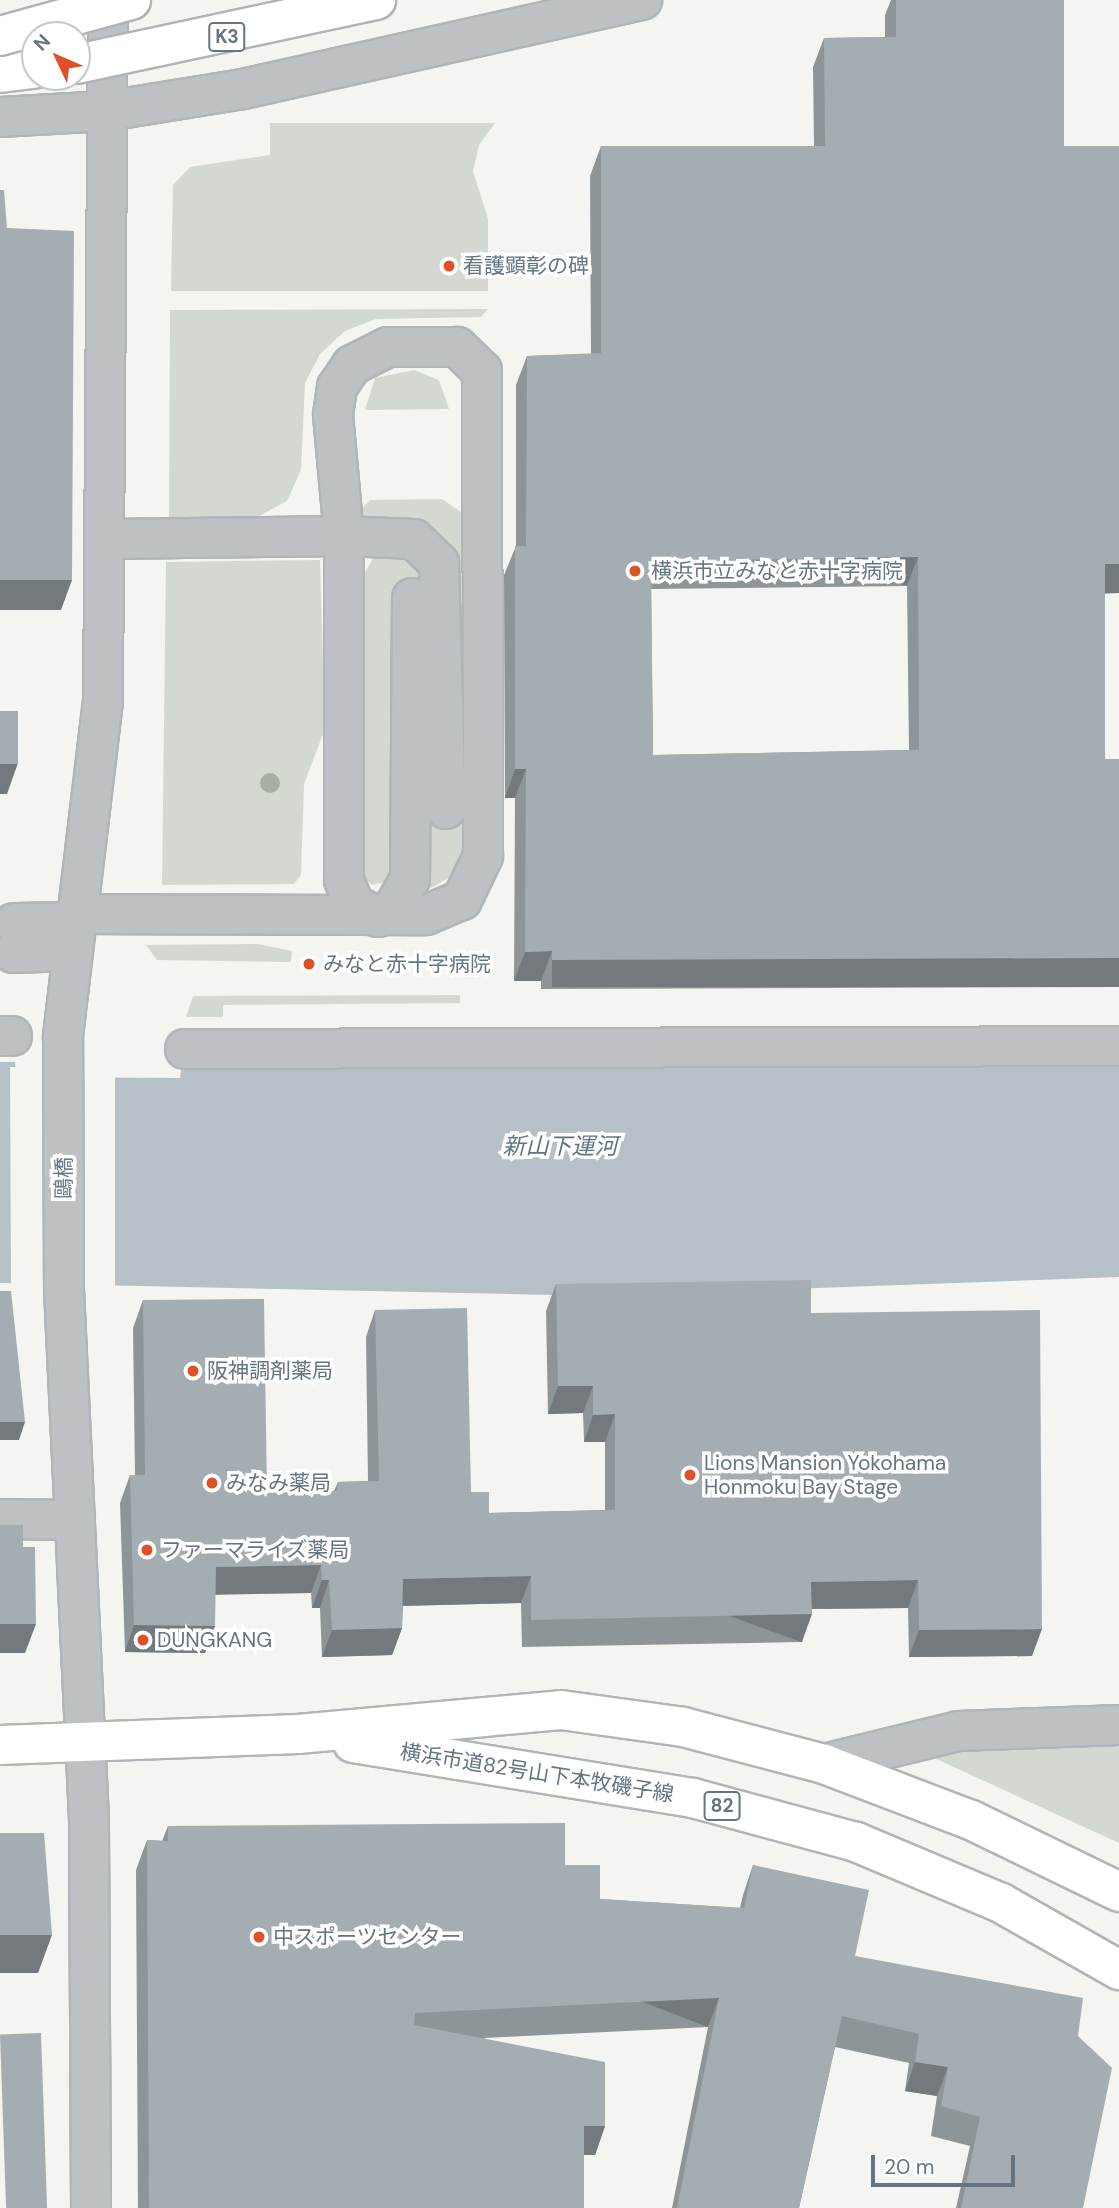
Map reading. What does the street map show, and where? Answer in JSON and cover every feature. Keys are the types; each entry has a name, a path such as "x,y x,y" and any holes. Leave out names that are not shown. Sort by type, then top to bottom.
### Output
{"main road":[{"path":"0,36 131,0"},
{"name":"K3","path":"91,62 206,41 376,0"},
{"name":"K3","path":"91,50 206,41"},
{"path":"0,57 21,55"},
{"path":"0,73 21,71"},
{"name":"横浜市道82号山下本牧磯子線","path":"0,1745 298,1734 561,1710 683,1727 824,1763 971,1820 1119,1892"},
{"name":"横浜市道82号山下本牧磯子線","path":"298,1734 693,1798 856,1842 1001,1903 1119,1970"}],"street":[{"name":"鷗橋","path":"91,2208 85,1743 64,1290 64,1066 75,929 103,702 108,0"},
{"path":"0,117 107,111 243,89 642,0"},
{"path":"14,938 75,929 378,917 446,910 462,900 483,856 484,381 468,353 457,347 388,346 352,365 337,387 333,415 344,536 344,880 354,905 378,917"},
{"path":"106,539 344,536 414,538 439,563 446,809"},
{"path":"378,917 401,904 410,879 412,598"},
{"path":"186,1049 1119,1046"},
{"path":"0,1519 75,1520"},
{"path":"824,1763 958,1731 1119,1725"}],"shaded area":[{"path":"270,123 495,123 479,145 473,171 488,219 488,291 171,291 173,185 190,167 270,155"},
{"path":"488,309 481,317 376,319 345,331 320,354 305,383 301,470 287,501 257,517 169,518 170,310"},
{"path":"414,370 439,380 449,409 365,410 375,378"},
{"path":"442,499 465,515 470,844 455,874 431,888 425,882 425,834 432,833 432,811 462,810 460,572 451,548 431,529 366,518 362,509 370,500"},
{"path":"411,555 422,564 396,871 390,881 372,885 363,877 364,574 374,557"},
{"path":"320,560 325,729 304,784 301,875 294,884 162,885 166,562"},
{"path":"258,944 292,951 291,962 157,960 146,945"},
{"path":"460,995 460,1003 223,1005 223,1017 186,1017 193,996"},
{"path":"1119,1739 1119,1843 908,1746"}],"water":[{"name":"新山下運河","path":"0,1062 15,1062 16,1077 180,1078 182,1065 1119,1064 1119,1277 597,1296 0,1283"}],"pier":[{"path":"10,1067 19,1067 19,1073 115,1074 115,1288 11,1286"}],"building":[{"path":"896,0 1064,0 1064,146 1119,146 1119,564 1105,564 1105,759 1119,759 1119,958 552,960 552,951 525,952 526,769 515,769 515,546 526,546 527,356 601,353 601,146 825,146 824,38 896,37","holes":["918,557 919,750 653,755 651,561"]},
{"path":"0,190 4,190 7,228 74,231 72,580 0,580"},
{"path":"0,711 18,711 18,764 0,764"},
{"path":"811,1280 811,1313 1040,1310 1042,1629 919,1630 918,1580 811,1582 812,1614 531,1620 531,1576 403,1579 402,1628 332,1630 329,1580 322,1580 321,1565 216,1567 215,1626 134,1625 130,1475 145,1475 143,1300 264,1299 267,1493 337,1491 338,1482 379,1481 375,1310 467,1308 471,1492 489,1492 489,1513 615,1510 615,1414 593,1415 593,1386 558,1386 556,1284"},
{"path":"0,1291 11,1291 25,1422 0,1422"},
{"path":"0,1525 23,1525 23,1547 35,1547 36,1624 0,1624"},
{"path":"565,1823 565,1865 600,1865 600,1899 744,1908 753,1865 869,1890 855,1956 1083,1998 1078,2036 1112,2068 1083,2208 961,2208 980,2117 941,2106 948,2067 915,2062 919,2034 842,2016 799,2208 677,2208 719,1998 415,2013 414,2025 605,2062 605,2126 584,2126 584,2208 149,2208 147,1840 168,1841 168,1826"},
{"path":"0,1833 44,1833 52,1935 0,1935"},
{"path":"41,2033 47,2208 6,2208 0,2034"}],"place":[{"name":"看護顕彰の碑","path":"449,266"},
{"name":"横浜市立みなと赤十字病院","path":"635,571"},
{"name":"みなと赤十字病院","path":"309,964"},
{"name":"阪神調剤薬局","path":"193,1371"},
{"name":"Lions Mansion Yokohama Honmoku Bay Stage","path":"690,1475"},
{"name":"みなみ薬局","path":"212,1483"},
{"name":"ファーマライズ薬局","path":"147,1550"},
{"name":"DUNGKANG","path":"143,1640"},
{"name":"中スポーツセンター","path":"259,1937"}]}
